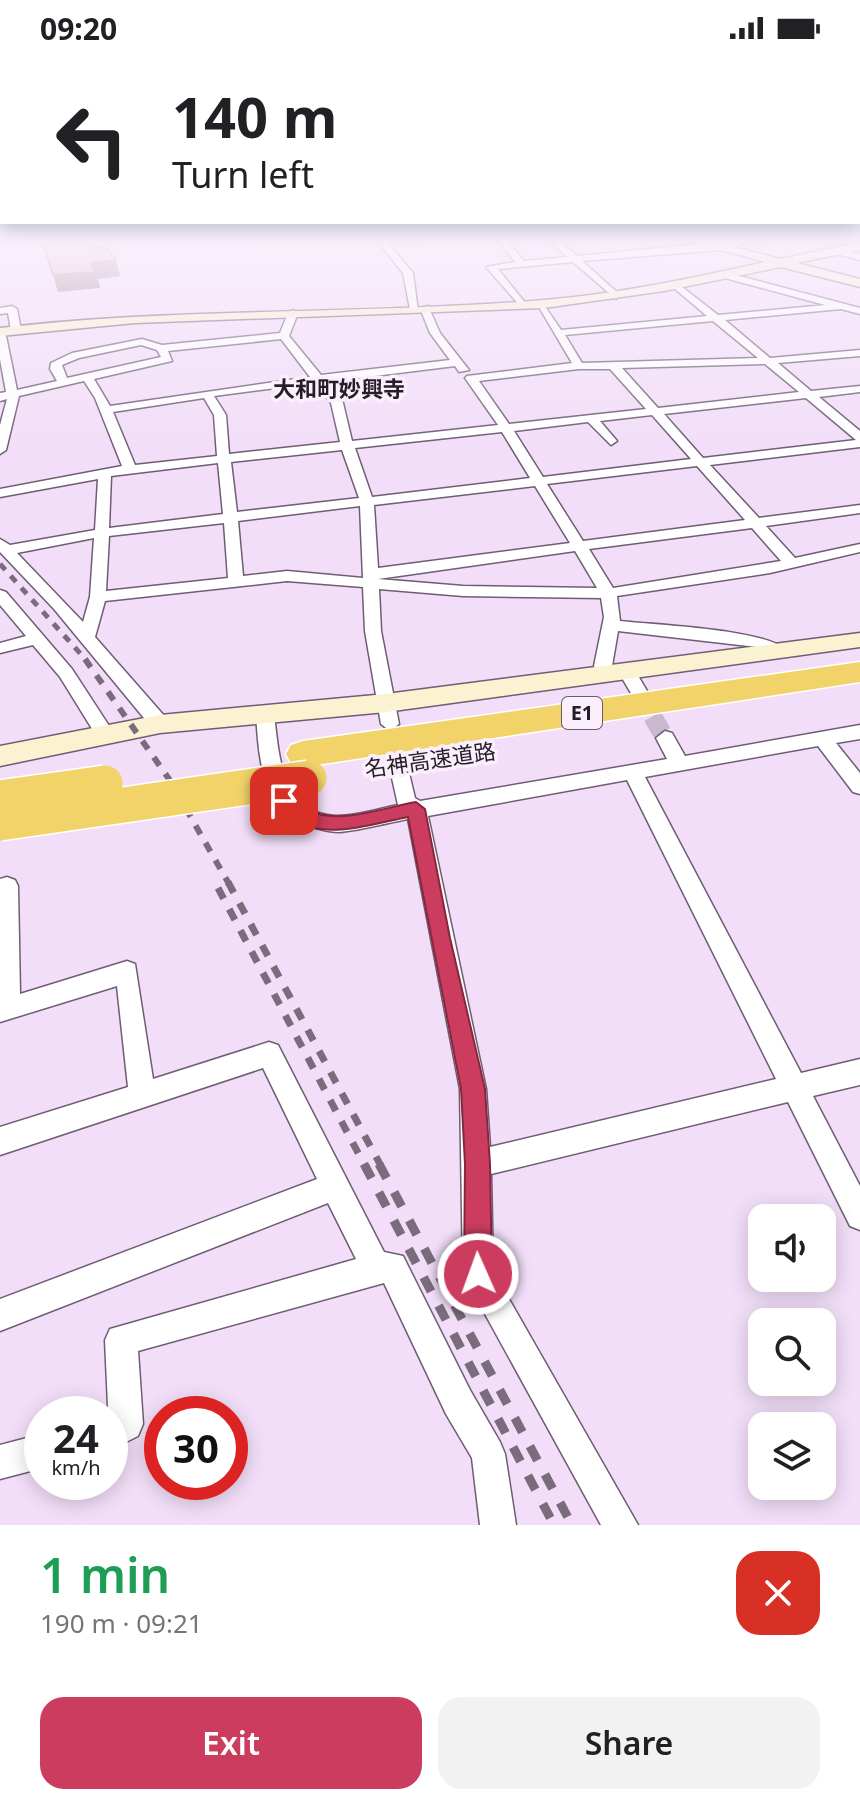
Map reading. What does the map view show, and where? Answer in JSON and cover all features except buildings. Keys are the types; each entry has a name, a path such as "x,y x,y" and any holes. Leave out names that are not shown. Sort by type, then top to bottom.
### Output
{"highway":[{"name":"名神高速道路","path":"0,823 306,766 860,672"},
{"name":"名神高速道路","path":"0,798 306,766 860,695"}],"main road":[{"path":"0,332 100,322 469,307"},
{"path":"0,756 160,724 265,714 388,713 624,679 778,651 860,640"}],"street":[{"path":"541,307 579,366"},
{"path":"703,307 860,437"},
{"path":"420,308 456,363 471,378 506,428 608,593 611,625 603,666 624,679"},
{"path":"6,310 16,330"},
{"path":"558,333 718,318 853,310"},
{"path":"284,336 293,313"},
{"path":"100,322 108,349"},
{"path":"0,332 6,396 11,414 0,450"},
{"path":"64,384 56,369 57,363 108,349 142,342 161,348 284,336"},
{"path":"284,336 337,403 347,445 367,501 369,578 388,713"},
{"path":"6,396 168,359 161,348"},
{"path":"471,378 579,366 768,361 860,353"},
{"path":"106,410 317,378 456,363"},
{"path":"613,365 792,564"},
{"path":"87,378 106,410 130,469"},
{"path":"0,493 105,472 860,389"},
{"path":"207,394 220,415 219,431 236,580"},
{"path":"592,419 611,441"},
{"path":"3,547 860,443"},
{"path":"87,636 98,597 105,472"},
{"path":"369,578 580,545 860,509"},
{"path":"3,547 87,636 160,724"},
{"path":"98,597 287,576 369,578 463,591 608,593 792,564 860,548"},
{"path":"0,595 66,673 106,735"},
{"path":"611,625 761,642 778,651"},
{"path":"0,648 38,639"},
{"path":"265,714 272,776 284,801 297,814 317,822 337,824 860,732"},
{"path":"665,738 679,763"},
{"path":"822,738 860,787"},
{"path":"632,771 860,1216"},
{"path":"402,778 406,802 416,809 473,1089 478,1274 620,1525"},
{"path":"0,888 7,886 4,1009 127,972 142,1096"},
{"path":"0,1141 269,1054 376,1268"},
{"path":"477,1164 860,1072"},
{"path":"0,1315 335,1186"},
{"path":"124,1396 121,1340 376,1268 392,1267 458,1402 488,1454 498,1525"},
{"path":"0,1462 24,1456"}],"tunnel":[{"path":"638,691 665,738"},
{"path":"391,728 402,778"}],"railway":[{"path":"0,564 87,661"},
{"path":"85,659 169,779 229,884"},
{"path":"228,882 381,1166"},
{"path":"218,888 365,1166"},
{"path":"364,1164 554,1525"},
{"path":"379,1164 572,1525"}],"district":[{"name":"大和町妙興寺","path":"339,389"}],"route":[{"path":"284,801 297,814 317,822 337,824 416,809 473,1089 478,1274"}]}
